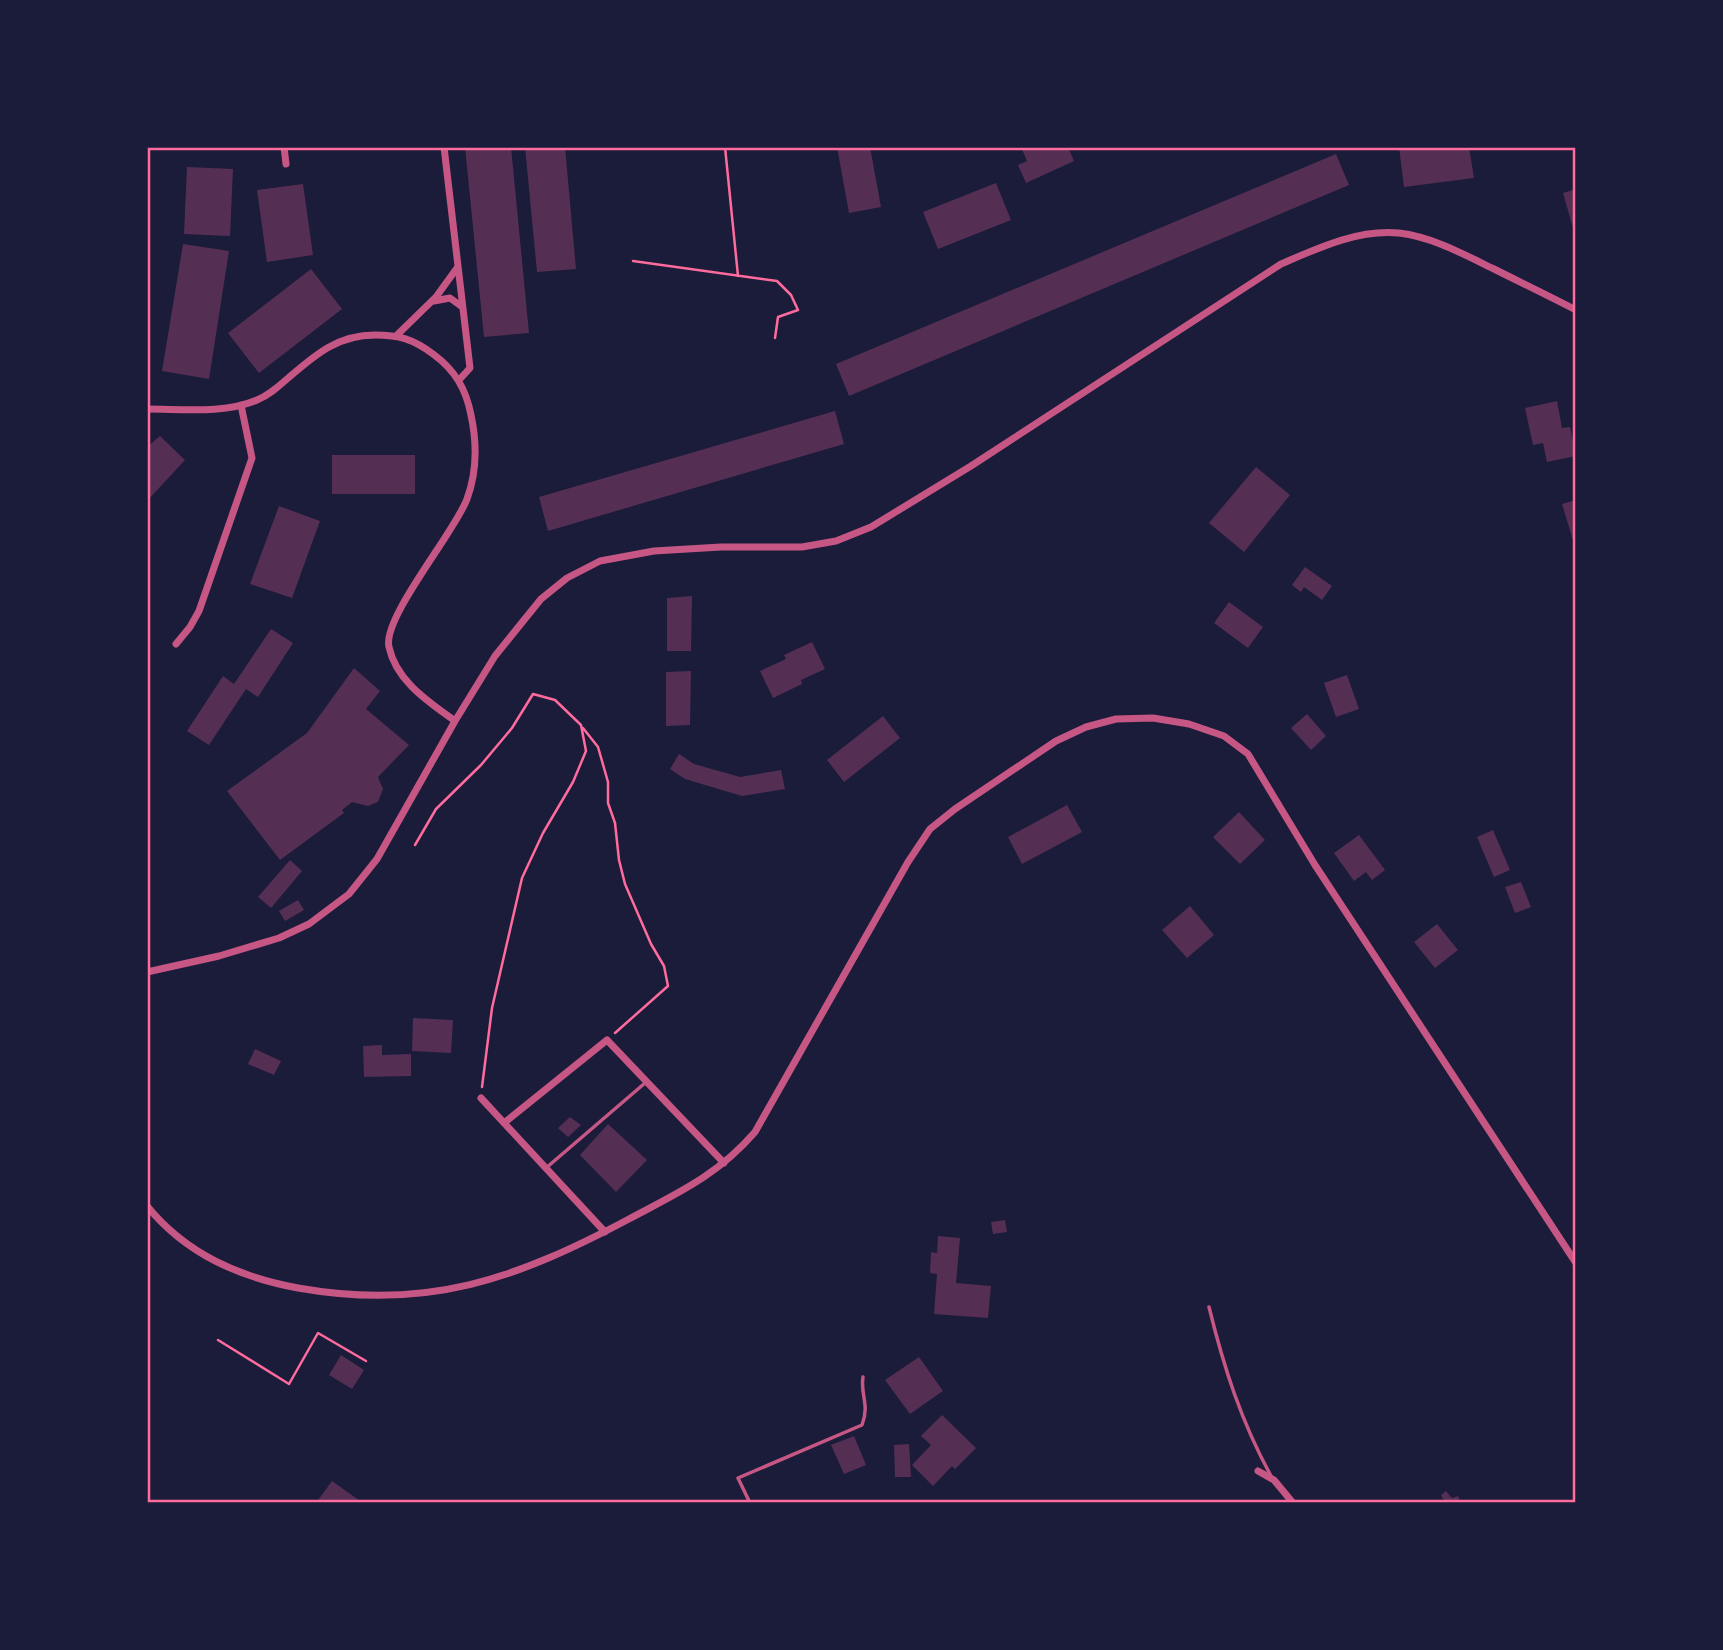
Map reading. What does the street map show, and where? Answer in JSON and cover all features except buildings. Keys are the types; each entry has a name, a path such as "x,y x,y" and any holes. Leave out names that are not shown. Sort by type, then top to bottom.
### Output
{"street":[{"path":"284,147 286,164"},
{"path":"444,147 470,368 459,380"},
{"path":"147,972 271,941 309,924 337,904 360,883 377,859 455,720 495,656 541,599 567,578 600,561 654,551 721,547 803,547 836,541 871,527 1049,416 1281,264 1348,238 1399,233 1455,250 1576,310"},
{"path":"397,335 431,302 457,267"},
{"path":"431,302 450,298 461,307"},
{"path":"147,409 241,405 269,395 329,345 358,335 397,335 446,363 459,380 468,401 474,426 476,457 467,499 449,534 424,569 401,610 388,646 401,674 422,696 455,720"},
{"path":"176,644 199,611 252,458 241,405"},
{"path":"147,1206 190,1247 228,1268 289,1286 365,1297 422,1294 486,1281 508,1275 605,1232 699,1182 735,1155 755,1132 908,862 930,829 1056,741 1086,727 1116,719 1153,718 1189,724 1224,736 1248,754 1315,865 1576,1263"},
{"path":"504,1123 607,1040 724,1163"},
{"path":"481,1097 605,1232"},
{"path":"1258,1471 1274,1480 1293,1503"}],"lane":[{"path":"546,1168 648,1081"},
{"path":"1209,1307 1223,1367 1251,1438 1274,1480"},
{"path":"750,1503 737,1478 862,1425 867,1402 862,1385 863,1377"}],"path":[{"path":"725,147 738,276"},
{"path":"633,261 777,281 791,295 798,310 778,317 775,338"},
{"path":"415,845 436,808 481,765 512,728 533,694 555,700 581,725 598,747 608,782 608,803 615,823 625,884 651,944 664,966 668,986 607,1040"},
{"path":"481,1097 492,1008 522,878 543,833 573,782 586,751 581,725"},
{"path":"218,1340 289,1384 318,1333 366,1361"}]}
